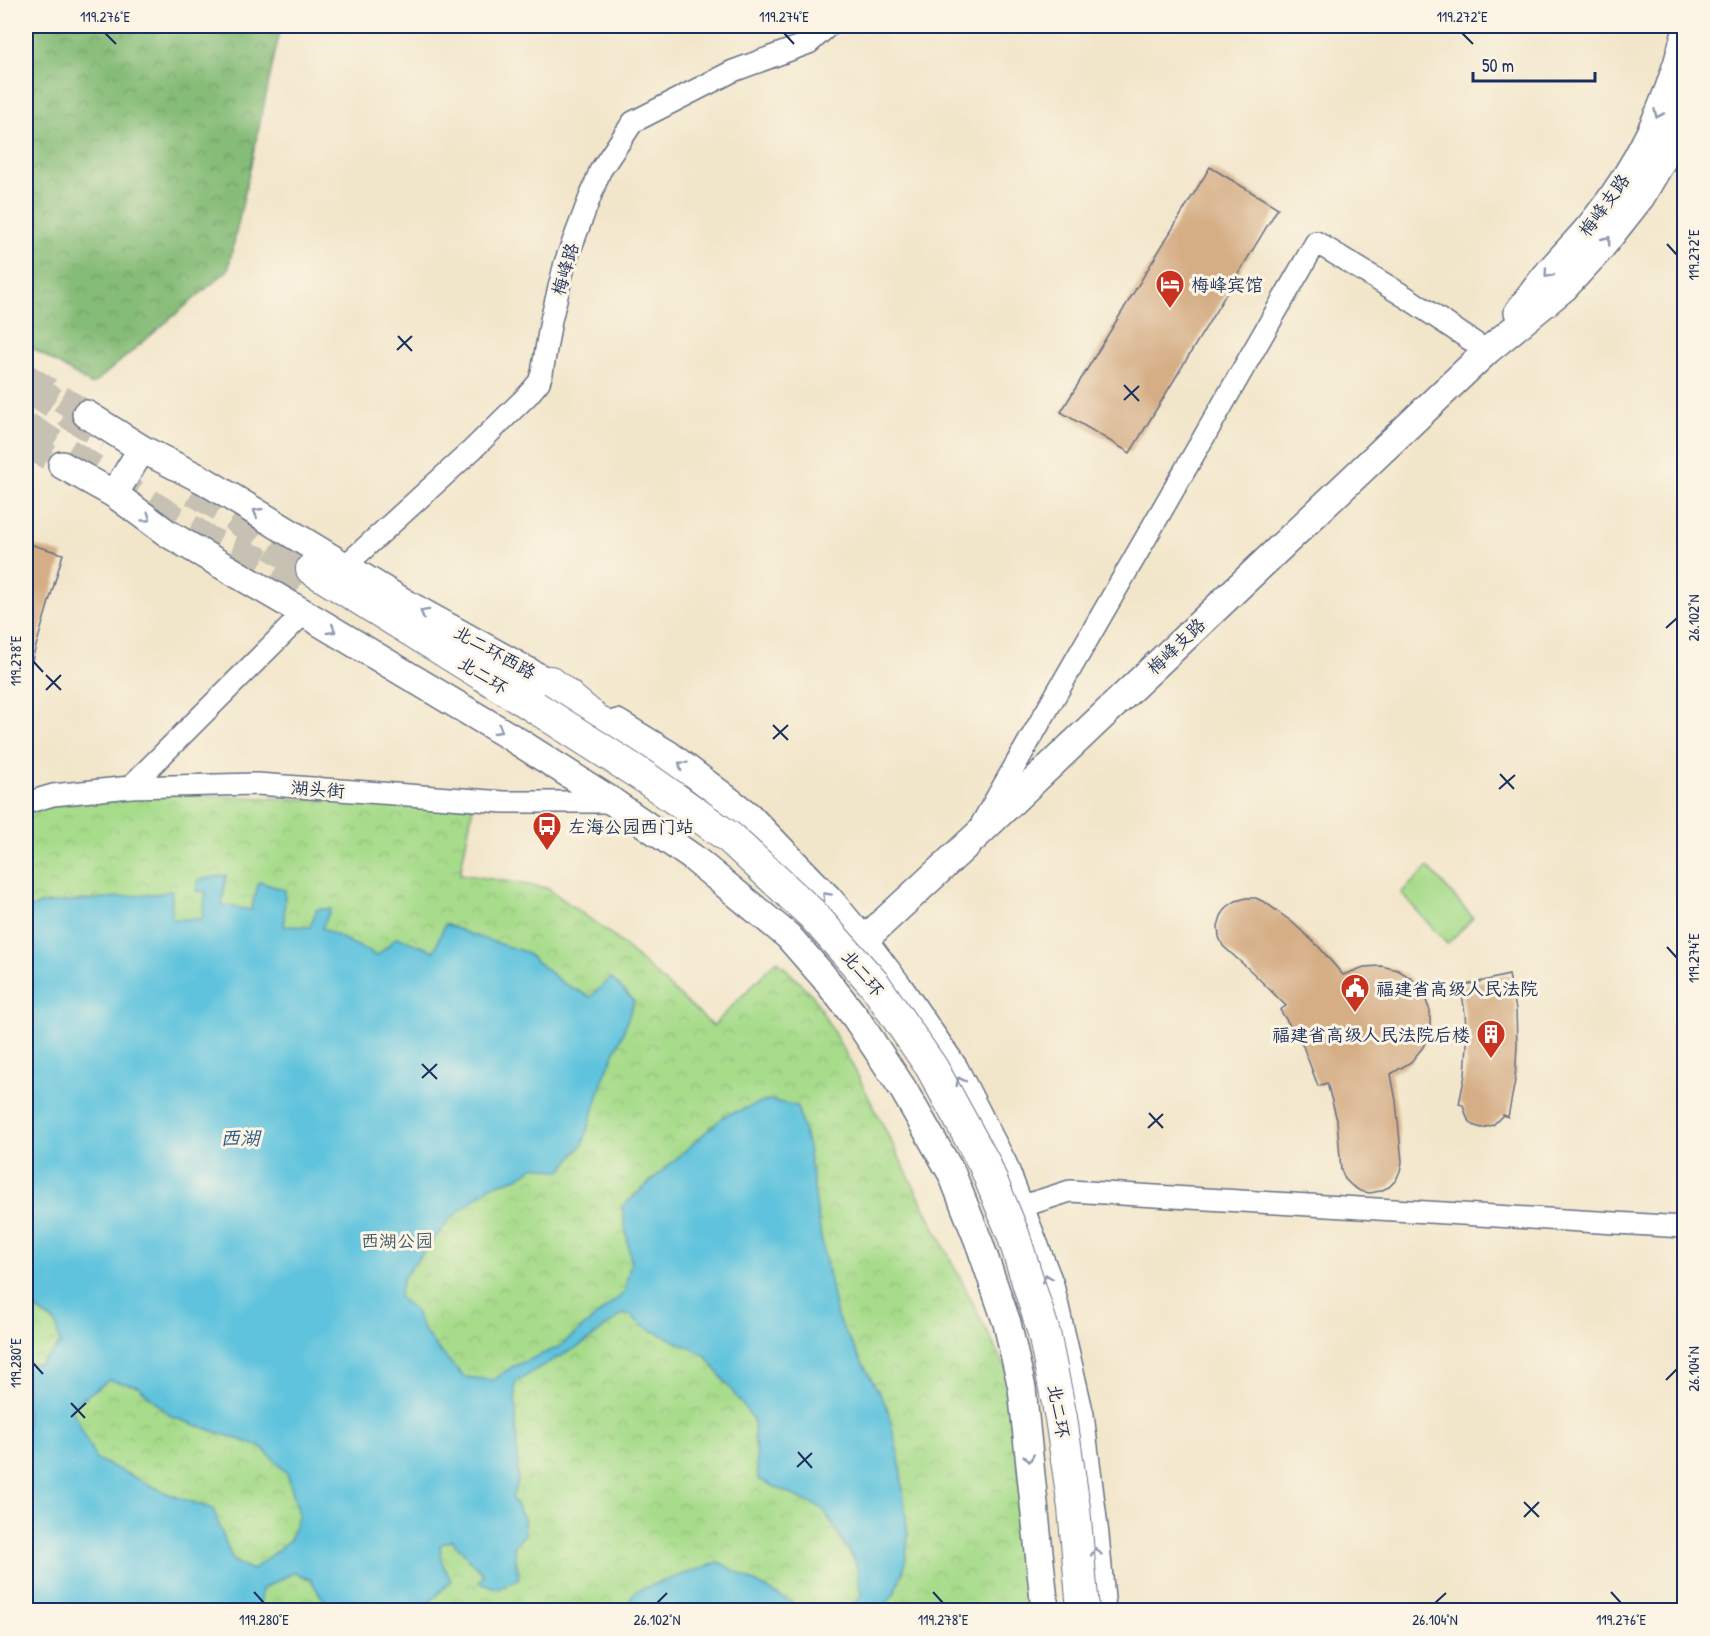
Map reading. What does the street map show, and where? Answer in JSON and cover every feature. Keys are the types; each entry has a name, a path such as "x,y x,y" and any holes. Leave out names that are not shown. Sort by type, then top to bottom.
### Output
{"highway":[{"name":"北二环","path":"306,590 537,704 646,777 730,837 812,914 875,985 932,1068 984,1163 1013,1234 1044,1333 1062,1418 1074,1508 1083,1611"},
{"name":"北二环","path":"537,704 635,793 717,852 798,927 862,1003 916,1080 967,1170 994,1241 1023,1337 1044,1425 1055,1508 1064,1611"},
{"path":"537,704 642,758 730,837"}],"main road":[{"name":"梅峰支路","path":"1487,351 1549,272 1595,221 1620,186 1661,109 1684,39"},
{"name":"梅峰支路","path":"864,941 1487,351 1564,288 1600,249 1641,197 1663,159 1684,113"},
{"name":"北二环西路","path":"86,414 142,449 205,481 407,604 537,704 668,754 749,816 829,899 898,986 954,1068 1003,1164 1050,1285 1080,1414 1102,1611"},
{"path":"114,494 142,449"},
{"path":"62,465 114,494 167,533 306,590 514,739 613,802 692,857 788,936 823,976 856,1018 899,1082 952,1174 980,1245 1007,1323 1022,1388 1045,1611"},
{"path":"823,976 864,941"}],"street":[{"name":"梅峰路","path":"345,566 472,450 539,382 565,263 600,171 633,122 733,71 809,43 828,26"},
{"path":"972,840 1316,242 1409,299 1487,351"},
{"path":"130,788 306,590"},
{"name":"湖头街","path":"26,803 53,795 130,788 256,784 504,802 613,802"},
{"path":"1020,1207 1070,1191 1684,1227"}],"green space":[{"path":"26,26 281,26 228,270 92,385 26,344"},
{"name":"西湖公园","path":"137,793 473,806 460,874 547,888 612,935 713,1026 777,960 813,996 855,1070 1010,1377 1033,1610 26,1610 26,809"},
{"path":"1428,867 1473,918 1447,944 1401,893"}],"water":[{"name":"西湖","path":"226,875 222,905 251,910 259,882 285,890 284,926 310,927 317,909 331,909 322,928 377,956 397,937 434,951 445,924 525,952 563,983 590,997 611,978 634,1001 604,1077 583,1144 561,1171 535,1166 518,1178 491,1186 450,1219 403,1278 399,1297 414,1310 423,1329 464,1377 493,1380 512,1367 559,1347 624,1293 631,1262 622,1207 724,1116 769,1100 797,1106 808,1147 821,1237 837,1317 887,1407 899,1457 908,1535 905,1565 895,1593 882,1610 849,1610 861,1595 856,1563 823,1509 758,1479 753,1419 705,1355 643,1326 630,1315 623,1314 583,1344 515,1383 518,1482 512,1498 524,1518 525,1534 514,1547 519,1578 499,1589 479,1582 484,1575 452,1540 440,1545 442,1562 451,1581 422,1610 335,1610 320,1595 311,1580 295,1572 262,1589 260,1610 26,1610 26,1363 39,1364 60,1345 56,1323 27,1304 26,1299 26,911 40,904 163,893 172,890 172,919 202,919 206,892 196,891 198,880","holes":["109,1380 138,1386 172,1417 261,1447 287,1473 299,1514 290,1540 252,1570 233,1561 213,1509 169,1494 96,1459 71,1407"]},
{"path":"719,1562 805,1610 625,1610 635,1591"}],"building":[{"name":"梅峰宾馆","path":"1210,167 1278,208 1130,453 1061,412"},
{"path":"26,543 63,554 29,670 26,670"},
{"path":"1246,898 1256,898 1266,903 1292,922 1319,947 1343,975 1364,967 1381,966 1398,970 1412,979 1423,993 1430,1011 1430,1029 1423,1047 1411,1062 1391,1074 1402,1162 1396,1180 1389,1187 1370,1193 1360,1191 1345,1179 1341,1170 1337,1120 1327,1083 1318,1086 1303,1046 1280,1010 1286,1006 1223,946 1218,926 1221,916 1227,907"},
{"name":"福建省高级人民法院后楼","path":"1509,975 1516,1009 1515,1081 1508,1117 1503,1115 1493,1125 1482,1128 1471,1123 1463,1105 1459,1104 1465,1075 1467,1044 1461,986"}],"tunnel":[{"path":"26,377 86,414"},
{"path":"26,386 108,437"},
{"path":"26,428 207,541 256,561 300,586"},
{"path":"26,443 62,465"},
{"path":"194,490 226,509 268,542 312,569"}],"place":[{"name":"梅峰宾馆","path":"1170,310"},
{"name":"左海公园西门站","path":"547,852"},
{"name":"福建省高级人民法院","path":"1355,1014"},
{"name":"福建省高级人民法院后楼","path":"1491,1060"}]}
